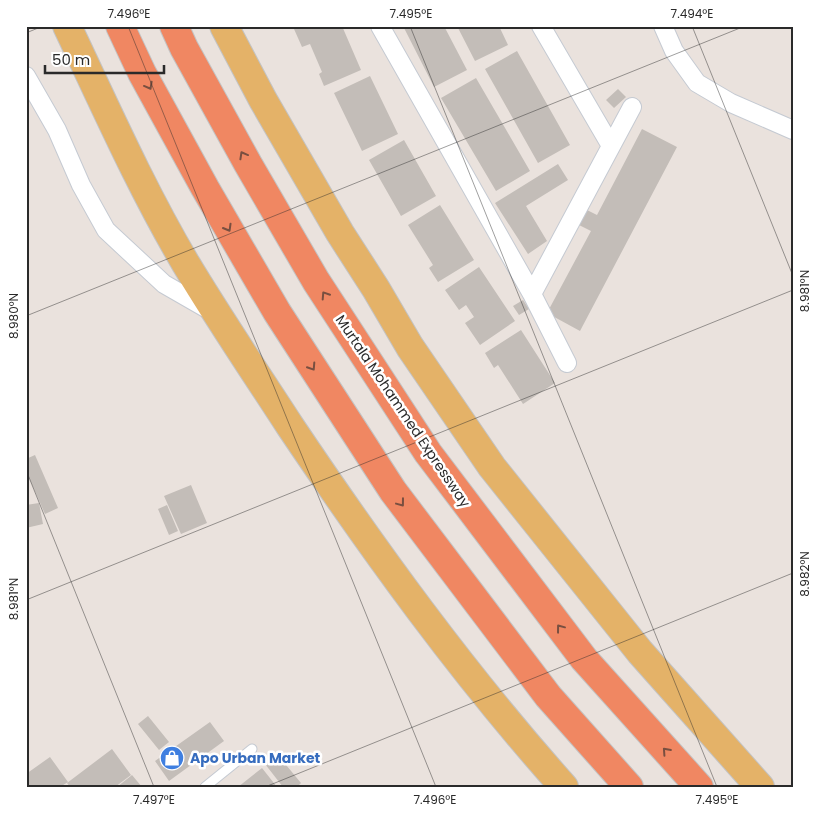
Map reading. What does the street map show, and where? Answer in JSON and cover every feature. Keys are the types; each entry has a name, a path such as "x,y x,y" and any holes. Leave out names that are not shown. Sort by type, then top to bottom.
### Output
{"highway":[{"path":"120,26 142,73 277,312 393,491 548,696 629,787"},
{"name":"Murtala Mohammed Expressway","path":"174,26 184,48 248,164 316,281 428,453 584,659 699,787"}],"main road":[{"path":"67,26 145,188 186,263 245,358 338,498 404,591 473,679 564,787"},
{"path":"224,26 263,100 340,234 410,346 492,467 640,652 760,787"}],"street":[{"path":"380,26 532,294 567,363"},
{"path":"541,26 611,146"},
{"path":"663,26 674,52 697,83 731,103 793,130"},
{"path":"26,76 57,130 81,185 106,230 164,284 219,315"},
{"path":"532,294 632,107"}],"lane":[{"path":"205,787 252,749"}],"building":[{"path":"300,26 342,26 361,70 324,86 319,74 322,72 310,44 302,47 294,29"},
{"path":"403,26 444,26 467,70 434,87"},
{"path":"457,26 499,26 508,45 475,61"},
{"path":"517,51 570,145 538,163 485,69"},
{"path":"370,76 398,134 362,151 334,93"},
{"path":"476,78 530,171 496,191 441,98"},
{"path":"618,89 626,97 614,108 606,100"},
{"path":"642,129 677,147 580,331 547,313 591,231 577,224 585,209 597,215"},
{"path":"404,140 436,196 401,216 369,160"},
{"path":"558,164 568,180 526,206 547,241 528,254 495,203"},
{"path":"440,205 474,260 438,282 429,268 433,265 408,225"},
{"path":"479,267 515,321 480,345 465,323 474,317 466,305 459,310 445,290"},
{"path":"523,300 529,309 519,315 513,306"},
{"path":"521,330 555,383 523,404 498,365 494,368 485,353"},
{"path":"35,455 58,508 45,514 26,471 26,459"},
{"path":"191,485 207,523 181,534 164,496"},
{"path":"39,503 43,524 26,528 26,505"},
{"path":"167,505 178,531 169,535 158,509"},
{"path":"148,716 169,742 159,750 138,724"},
{"path":"210,722 224,741 169,781 155,761"},
{"path":"112,749 131,775 115,787 70,787 67,783"},
{"path":"277,754 301,783 297,787 283,787 265,764"},
{"path":"50,757 68,782 60,787 26,787 26,774"},
{"path":"262,768 277,787 238,787"},
{"path":"132,775 142,787 117,787"}],"place":[{"name":"Apo Urban Market","path":"172,758"}]}
